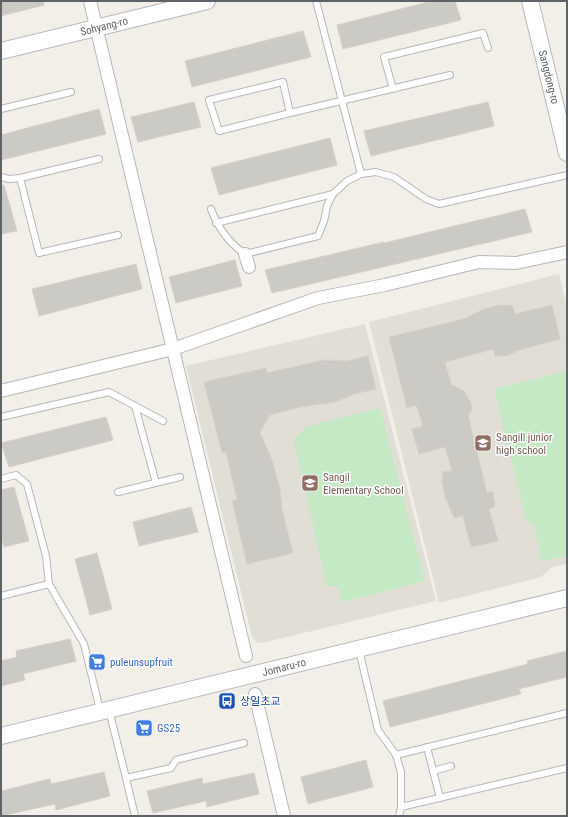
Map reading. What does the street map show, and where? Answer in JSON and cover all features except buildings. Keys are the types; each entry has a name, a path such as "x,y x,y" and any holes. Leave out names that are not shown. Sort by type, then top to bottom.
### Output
{"street":[{"path":"90,1 246,656"},
{"name":"Sohyang-ro","path":"1,51 207,1"},
{"name":"Sangdong-ro","path":"530,1 567,153"},
{"path":"1,391 173,349 318,298 385,285 479,262 516,264 567,252"},
{"path":"246,254 249,267"},
{"name":"Jomaru-ro","path":"1,736 567,598"},
{"path":"255,694 284,816"}],"lane":[{"path":"316,1 361,174"},
{"path":"393,89 384,57 484,34 488,48"},
{"path":"290,113 283,82 209,100 219,131 450,75"},
{"path":"1,109 71,92"},
{"path":"1,177 9,179 20,178 99,159"},
{"path":"211,209 216,223 228,240 246,254 318,236 324,221 327,206 333,194 347,181 361,174 376,172 394,177 426,198 439,204 567,175"},
{"path":"20,178 39,253 118,235"},
{"path":"216,223 333,194"},
{"path":"1,417 109,392 163,421"},
{"path":"135,406 156,483"},
{"path":"1,479 16,475 27,484 46,556 49,584 84,644 126,778 135,816"},
{"path":"118,492 180,478"},
{"path":"1,596 49,584"},
{"path":"359,649 378,730 396,755 401,772 401,807 399,816"},
{"path":"396,755 567,713"},
{"path":"126,778 171,768 176,760 244,743"},
{"path":"427,747 440,798"},
{"path":"433,771 451,766"},
{"path":"401,807 567,768"}],"shaded area":[{"name":"Sangill junior high school","path":"559,274 567,308 567,564 552,567 541,577 439,603 369,322"},
{"name":"Sangil Elementary School","path":"365,324 436,601 262,643 256,642 252,637 186,366"}],"green space":[{"path":"567,371 567,556 542,562 533,523 527,524 494,389"},
{"path":"380,408 425,581 342,602 337,585 327,587 294,441 305,427"}],"place":[{"name":"Sangill junior high school","path":"483,443"},
{"name":"Sangil Elementary School","path":"310,483"},
{"name":"puleunsupfruit","path":"97,662"},
{"name":"상일초교","path":"227,701"},
{"name":"GS25","path":"144,728"}]}
